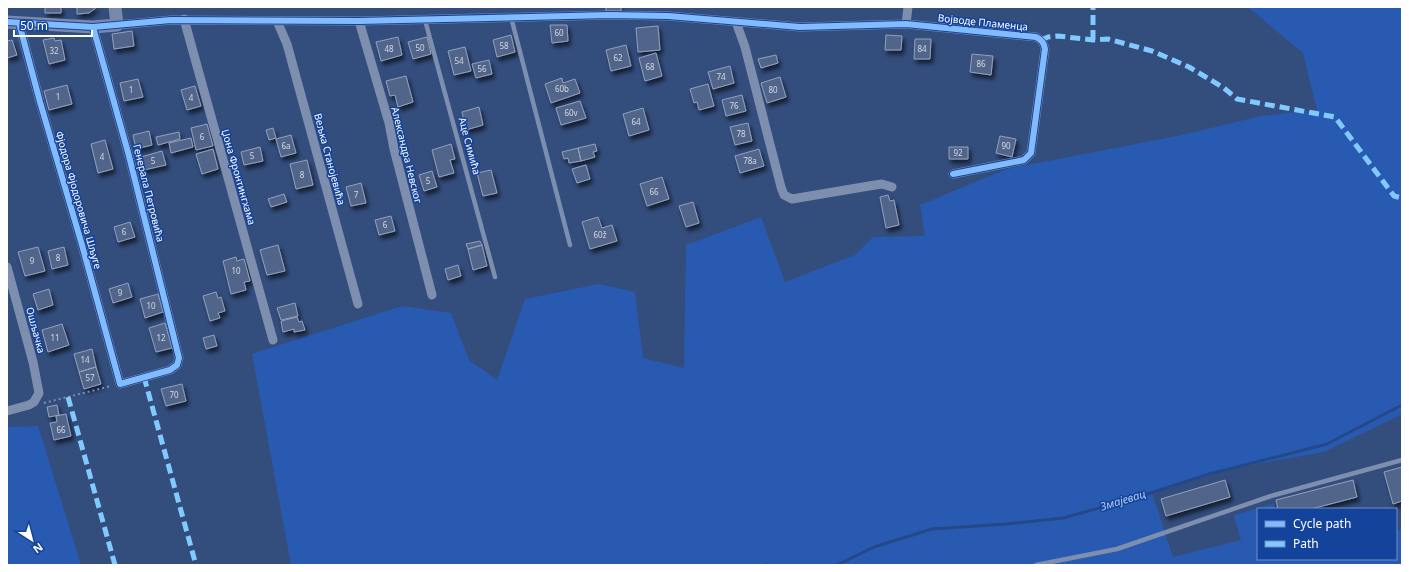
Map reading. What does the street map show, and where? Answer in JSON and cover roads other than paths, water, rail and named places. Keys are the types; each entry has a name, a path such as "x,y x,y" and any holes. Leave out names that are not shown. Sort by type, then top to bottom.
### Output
{"street":[{"path":"115,7 117,25"},
{"path":"510,7 510,17"},
{"path":"906,24 908,7"},
{"name":"Војводе Пламенца","path":"13,23 93,27 157,20 184,19 359,21 609,15 668,16 800,27 906,24 1036,37 1041,40 1045,49 1031,153 1024,160 953,174"},
{"name":"Џона Фронтингхама","path":"184,19 273,340"},
{"name":"Вељка Станојевића","path":"277,21 287,44 358,304"},
{"name":"Александра Невског","path":"359,21 389,123 394,150 432,295"},
{"path":"736,22 745,47 784,195 792,199 882,184 892,188"},
{"name":"Фјодора Фјодоровича Шљуге","path":"13,23 40,102 82,245 120,384 170,370 176,365"},
{"name":"Генерала Петровића","path":"93,27 129,156 178,349 180,358 176,365"},
{"name":"Ошљачка","path":"7,267 39,389 39,393 34,402 29,405 7,411"}],"lane":[{"path":"510,17 570,245"},
{"name":"Аце Симића","path":"425,20 495,277"},
{"path":"1036,565 1117,549 1272,496 1402,460"}],"waterway":[{"name":"Змајевац","path":"837,565 874,547 932,529 1006,524 1063,518 1132,499 1209,474 1327,444 1402,405"}]}
